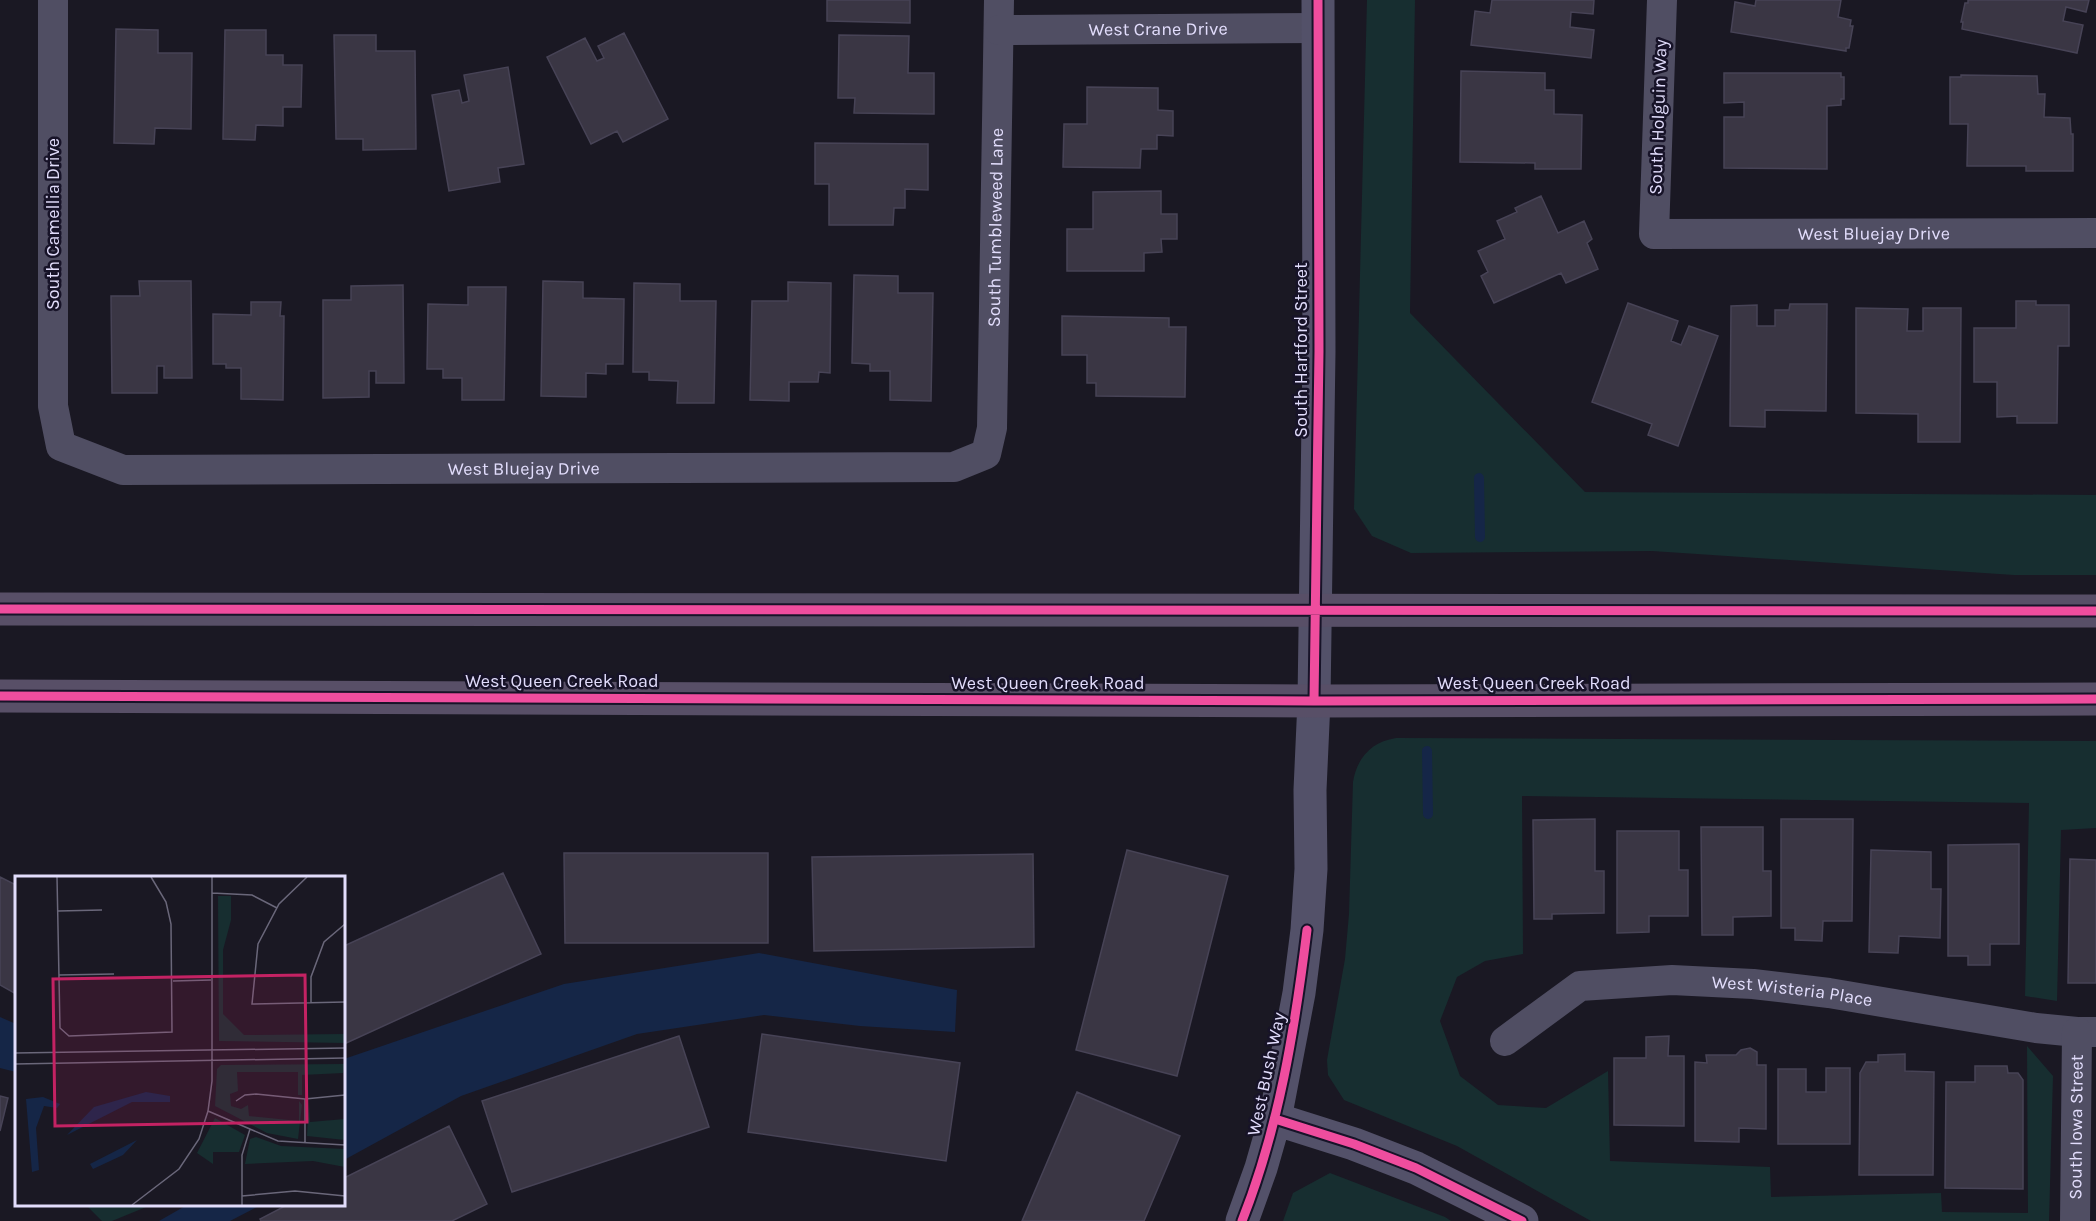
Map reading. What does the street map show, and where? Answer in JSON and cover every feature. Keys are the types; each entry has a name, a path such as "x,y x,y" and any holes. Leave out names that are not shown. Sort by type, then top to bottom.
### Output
{"main road":[{"path":"0,609 2096,611"},
{"name":"West Queen Creek Road","path":"0,696 1314,701 2096,699"}],"street":[{"name":"South Camellia Drive","path":"53,0 53,406 61,446"},
{"name":"South Tumbleweed Lane","path":"986,454 993,428 999,0"},
{"name":"South Holguin Way","path":"1654,234 1662,0"},
{"name":"West Crane Drive","path":"999,30 1318,14"},
{"name":"South Hartford Street","path":"1314,701 1319,351 1318,14"},
{"name":"West Bluejay Drive","path":"1654,234 2096,233"},
{"name":"West Bluejay Drive","path":"61,446 123,471 954,467 986,454"},
{"name":"West Bush Way","path":"1242,1221 1275,1119 1299,993 1307,930 1311,869 1310,790 1314,701"},
{"name":"West Wisteria Place","path":"1504,1041 1580,986 1672,980 1753,984 1829,993 2036,1028 2086,1032"},
{"name":"South Iowa Street","path":"2075,1221 2086,1032"},
{"path":"1275,1119 1354,1144 1416,1168 1522,1221"}],"green space":[{"path":"1367,0 1415,0 1410,313 1585,492 2096,495 2096,575 2014,575 1652,551 1411,553 1372,536 1354,509"},
{"path":"1396,738 2096,741 2096,828 2061,830 2057,1001 2025,996 2029,803 1522,796 1523,954 1485,961 1457,977 1440,1021 1460,1076 1498,1105 1546,1108 1608,1071 1610,1161 1770,1167 1771,1197 1941,1193 1942,1212 2028,1213 2027,1046 2053,1076 2049,1221 1591,1221 1457,1146 1344,1100 1328,1075 1327,1060 1345,959 1349,914 1353,782 1358,766 1367,752 1379,743"},
{"path":"1330,1173 1451,1221 1283,1221 1293,1193"},
{"path":"149,1206 112,1221 102,1221 88,1207"}],"water":[{"path":"759,953 957,990 955,1032 860,1026 764,1015 637,1034 461,1096 345,1159 345,1059 564,984"},
{"path":"0,1017 15,1024 15,1072 0,1068"},
{"path":"185,1206 259,1206 230,1221 159,1221"}],"building":[{"path":"827,0 910,0 910,23 827,21"},
{"path":"1492,0 1594,0 1593,14 1571,12 1570,27 1594,30 1591,58 1471,45 1475,11 1490,13"},
{"path":"1756,0 1841,0 1838,17 1851,20 1850,26 1853,26 1849,48 1846,48 1846,51 1731,32 1735,2 1755,6"},
{"path":"1968,0 2089,0 2086,12 2066,7 2063,21 2083,25 2077,53 1962,29 1963,22 1961,22 1965,3 1968,3"},
{"path":"116,29 158,30 158,53 192,53 191,129 155,128 154,144 114,143"},
{"path":"225,30 266,30 266,55 283,55 283,65 302,65 301,107 283,107 283,126 256,125 255,140 223,139"},
{"path":"624,33 668,119 623,142 617,131 591,144 547,57 585,38 597,61 604,58 598,46"},
{"path":"334,35 376,35 376,51 415,51 416,149 363,150 363,139 336,139"},
{"path":"839,35 909,36 908,73 934,73 934,114 854,113 855,98 838,98"},
{"path":"508,67 524,164 498,168 500,182 449,191 432,95 459,90 462,103 469,101 464,75"},
{"path":"1461,71 1545,73 1545,90 1554,90 1554,114 1582,115 1581,169 1535,169 1535,163 1460,162"},
{"path":"1724,73 1841,73 1841,77 1844,77 1844,99 1841,99 1841,105 1827,106 1827,169 1724,168 1724,117 1744,117 1744,102 1724,103"},
{"path":"1961,75 2037,76 2038,94 2045,94 2044,117 2070,118 2071,134 2073,134 2073,171 2026,171 2026,166 1967,166 1968,124 1950,124 1950,77 1961,77"},
{"path":"1087,87 1158,88 1158,110 1173,111 1173,136 1157,135 1157,149 1141,149 1140,168 1063,167 1064,124 1087,124"},
{"path":"815,143 928,144 928,190 905,189 905,208 894,208 893,225 829,225 829,184 815,184"},
{"path":"1161,191 1161,214 1177,214 1177,239 1161,239 1162,252 1144,253 1144,271 1067,271 1067,229 1093,229 1093,192"},
{"path":"1541,196 1558,233 1584,221 1592,239 1587,243 1598,269 1566,283 1561,273 1494,303 1481,276 1488,272 1478,251 1505,239 1497,221 1517,212 1515,208"},
{"path":"854,275 898,276 898,293 933,293 931,401 890,400 890,371 870,371 870,364 852,363"},
{"path":"139,281 191,281 192,378 164,378 164,366 157,366 157,393 112,393 111,296 140,296"},
{"path":"543,281 583,282 583,298 624,299 623,364 606,364 606,374 586,373 586,397 541,396"},
{"path":"788,282 831,283 830,373 819,372 818,382 789,382 789,401 750,400 752,301 788,301"},
{"path":"634,283 680,284 680,301 716,301 714,403 677,403 678,381 649,380 649,372 633,372"},
{"path":"403,285 404,383 376,383 376,371 369,371 369,397 323,398 323,300 351,300 351,286"},
{"path":"468,287 506,287 504,400 462,400 462,378 443,378 443,369 427,369 428,304 468,305"},
{"path":"2016,301 2036,301 2036,305 2069,305 2069,346 2058,346 2057,423 2017,423 2017,416 1997,417 1997,382 1974,382 1974,328 2016,328"},
{"path":"251,302 281,302 280,316 284,316 283,400 241,399 241,368 226,368 226,364 213,364 213,314 251,315"},
{"path":"1628,303 1678,321 1671,341 1681,345 1689,326 1718,336 1678,446 1648,435 1652,424 1592,402"},
{"path":"1790,304 1827,304 1826,411 1765,410 1765,427 1730,426 1731,306 1757,305 1757,326 1775,326 1775,310 1789,310"},
{"path":"1856,308 1908,309 1907,331 1923,331 1923,308 1961,308 1960,442 1918,442 1918,414 1856,413"},
{"path":"1062,316 1169,318 1169,327 1186,327 1185,397 1096,396 1096,383 1087,383 1087,355 1062,355"},
{"path":"1595,819 1595,871 1604,871 1604,913 1552,914 1552,919 1534,919 1533,820"},
{"path":"1781,819 1853,819 1852,921 1823,921 1822,941 1795,940 1795,928 1781,928"},
{"path":"1701,827 1763,827 1763,871 1771,871 1771,916 1733,917 1733,935 1702,935"},
{"path":"1617,831 1679,831 1679,870 1688,870 1688,916 1649,916 1649,932 1617,933"},
{"path":"2019,844 2019,944 1990,944 1990,965 1968,965 1968,956 1948,956 1948,845"},
{"path":"1127,850 1228,876 1177,1076 1076,1050"},
{"path":"1871,850 1931,852 1931,889 1941,889 1940,938 1899,936 1898,953 1869,952"},
{"path":"564,853 768,853 768,943 565,943"},
{"path":"1033,854 1034,947 814,951 812,857"},
{"path":"2070,859 2096,860 2096,983 2068,983"},
{"path":"503,873 541,954 345,1044 345,946"},
{"path":"0,877 15,884 15,993 0,985"},
{"path":"762,1034 960,1063 946,1161 748,1132"},
{"path":"679,1036 709,1127 512,1192 482,1101"},
{"path":"1669,1036 1668,1056 1684,1056 1684,1126 1614,1125 1614,1058 1646,1058 1646,1037"},
{"path":"1750,1048 1757,1052 1757,1065 1766,1065 1766,1129 1739,1128 1739,1142 1695,1141 1695,1062 1707,1063 1706,1055 1736,1055 1741,1050"},
{"path":"1905,1054 1905,1071 1934,1072 1933,1175 1859,1175 1860,1073 1866,1062 1878,1062 1878,1055"},
{"path":"1975,1066 2007,1066 2008,1073 2018,1073 2023,1080 2023,1189 1945,1188 1946,1082 1975,1082"},
{"path":"1826,1068 1850,1068 1850,1144 1778,1144 1778,1069 1806,1069 1806,1092 1826,1092"},
{"path":"1077,1092 1180,1136 1144,1221 1022,1221"},
{"path":"0,1096 8,1098 0,1131"},
{"path":"449,1126 487,1204 452,1221 261,1221 260,1219 285,1206 345,1206 345,1178"}],"waterway":[{"path":"1479,478 1480,537"},
{"path":"1427,751 1428,814"}],"cycle path":[{"path":"1314,701 1319,351 1318,0"},
{"path":"0,609 2096,611"},
{"path":"0,696 1314,701 2096,699"},
{"path":"1242,1221 1276,1114 1291,1041 1307,930"},
{"path":"1275,1119 1354,1144 1416,1168 1522,1221"}]}
